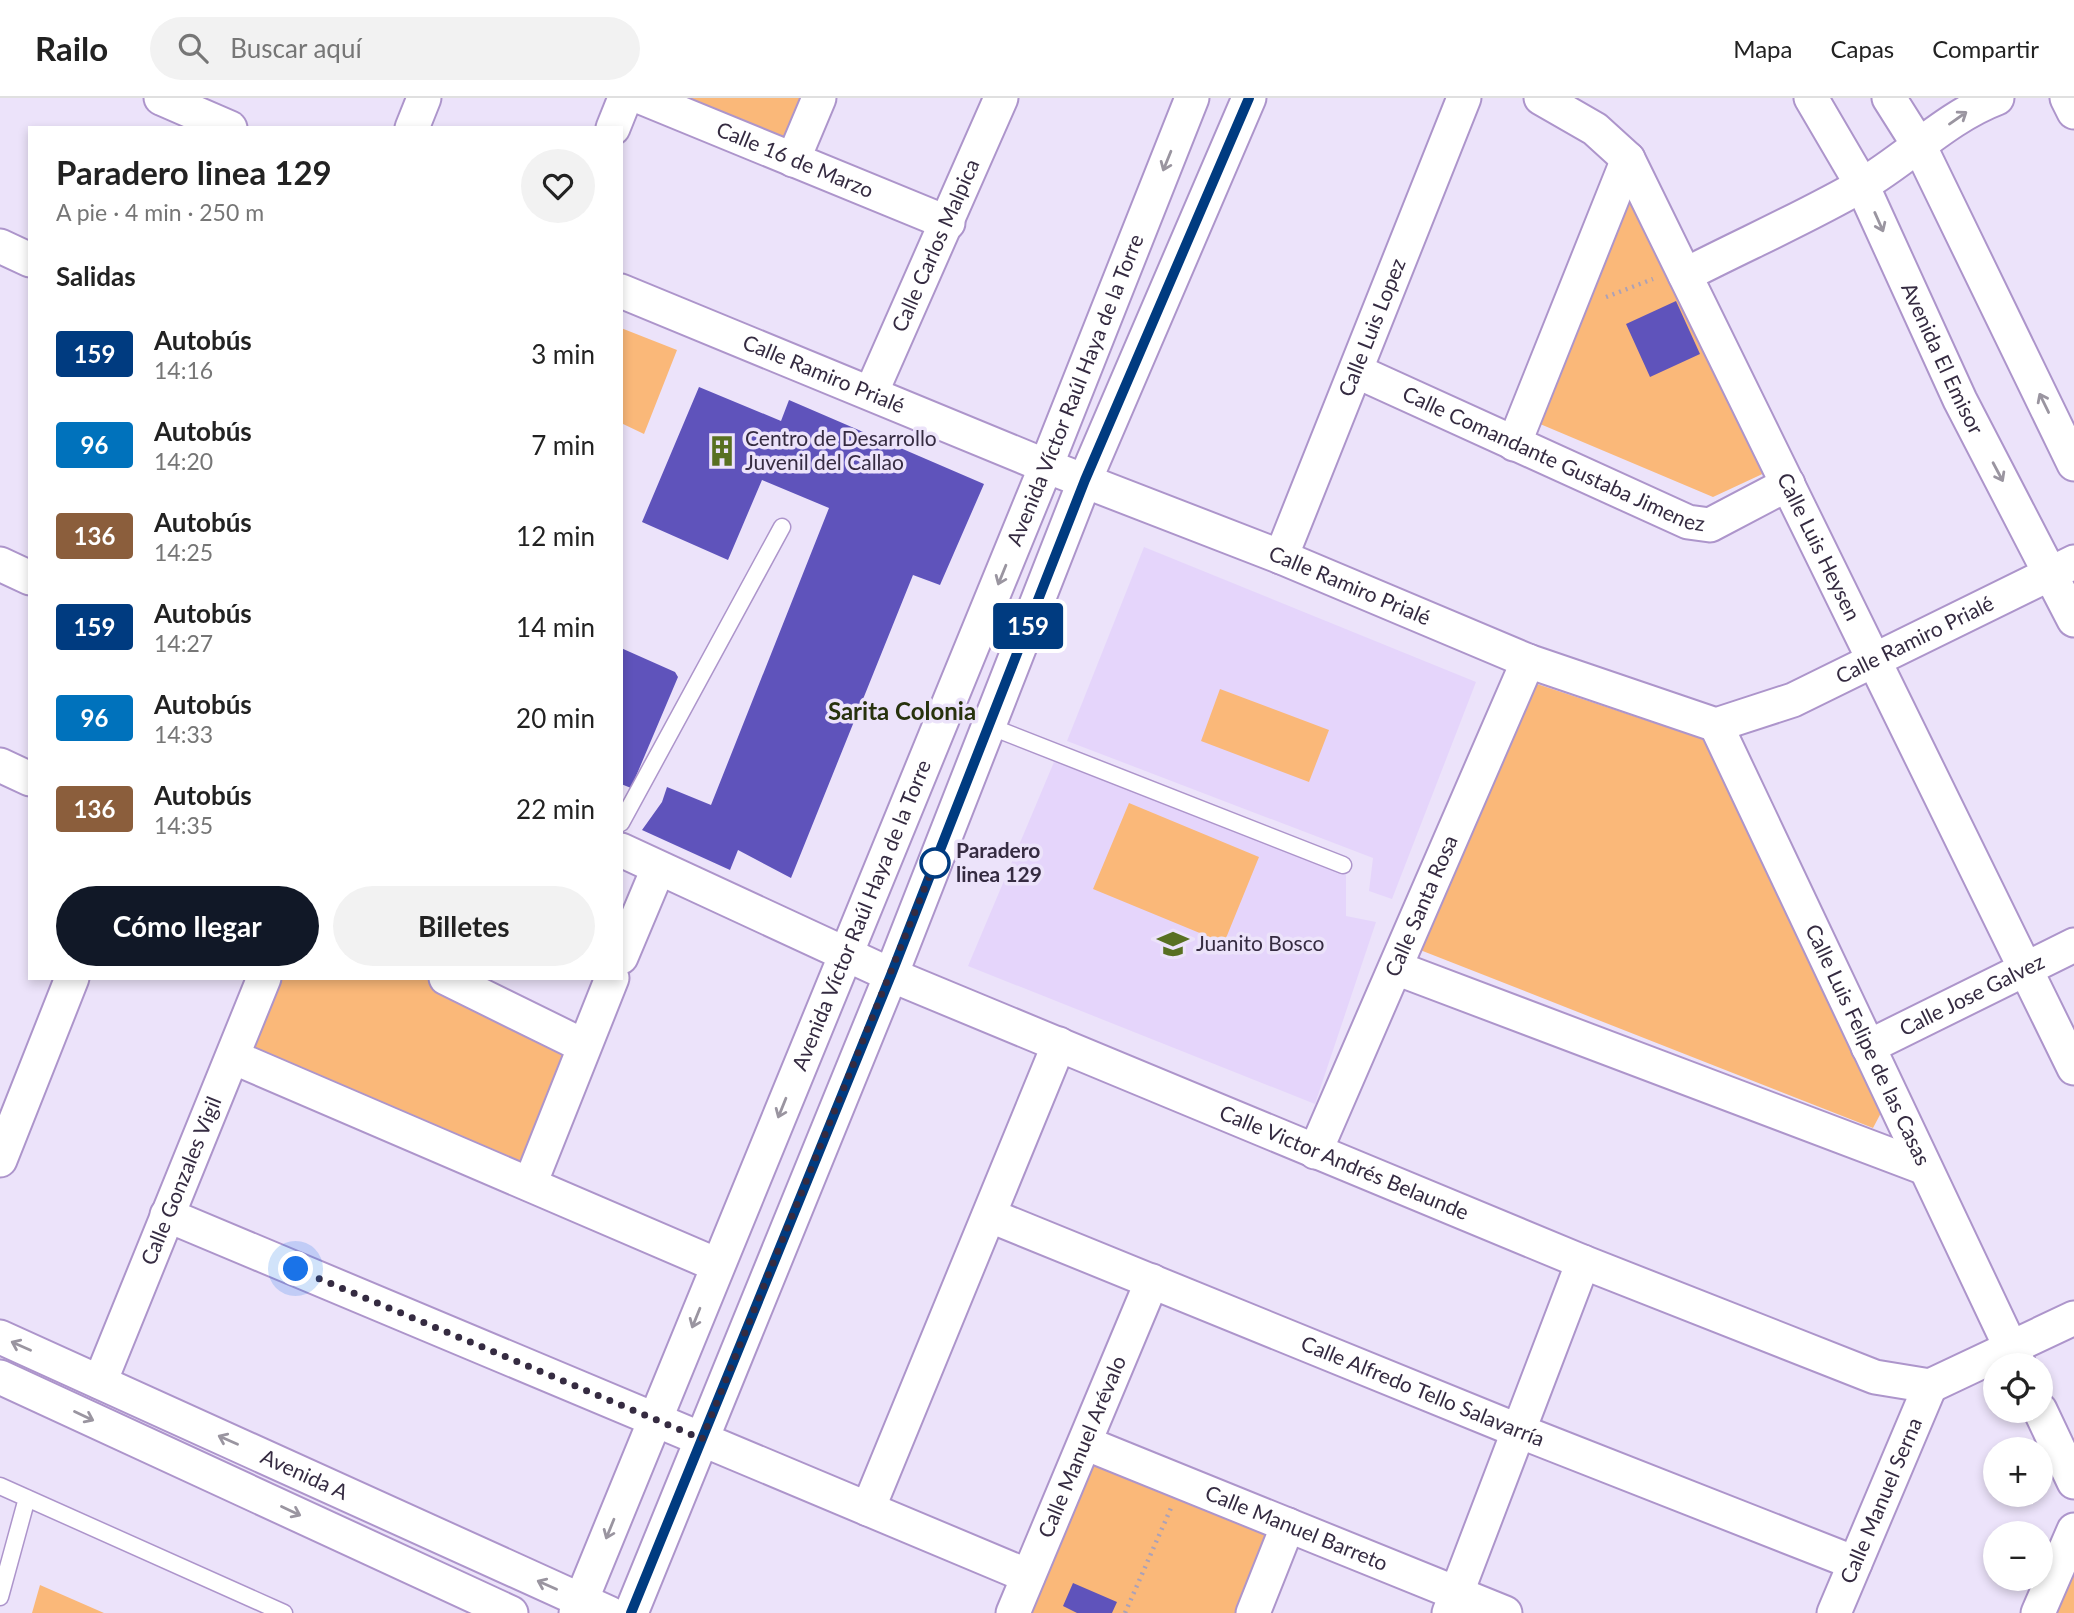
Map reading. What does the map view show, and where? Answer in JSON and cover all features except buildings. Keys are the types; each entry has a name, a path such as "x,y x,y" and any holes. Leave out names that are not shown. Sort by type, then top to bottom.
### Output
{"street":[{"path":"161,98 224,119"},
{"path":"413,126 424,98"},
{"path":"614,126 625,98"},
{"name":"Calle 16 de Marzo","path":"643,98 948,223"},
{"path":"793,160 819,98"},
{"name":"Calle Carlos Malpica","path":"871,393 1001,98"},
{"name":"Avenida Víctor Raúl Haya de la Torre","path":"588,1609 654,1419 1046,466 1192,98"},
{"name":"Avenida Víctor Raúl Haya de la Torre","path":"631,1613 891,975 1085,480 1249,98"},
{"name":"Calle Luis Lopez","path":"1281,557 1464,98"},
{"name":"Calle Luis Heysen","path":"1541,98 1595,129 1628,159 1670,276 1788,484 2074,1068"},
{"name":"Avenida El Emisor","path":"1811,98 1862,185 1960,400 2063,567 2074,621"},
{"path":"1889,98 1920,146 2074,464"},
{"path":"1670,276 1862,185 1920,146 1958,116 1997,98"},
{"path":"2067,98 2074,112"},
{"path":"1514,444 1628,159"},
{"path":"0,246 28,259"},
{"name":"Calle Ramiro Prialé","path":"623,292 1046,466 1281,557 1528,661 1716,725 1793,700 2063,567"},
{"name":"Calle Comandante Gustaba Jimenez","path":"1356,371 1688,522 1710,525 1788,484"},
{"path":"0,564 28,577"},
{"name":"Calle Santa Rosa","path":"1315,1152 1528,661"},
{"name":"Calle Luis Felipe de las Casas","path":"1716,725 2014,1353"},
{"path":"0,765 28,778"},
{"name":"Calle Victor Andrés Belaunde","path":"623,851 891,975 1583,1262 1875,1377 1930,1386"},
{"path":"623,952 658,869"},
{"name":"Calle Jose Galvez","path":"1868,1047 2074,945"},
{"path":"1396,968 1925,1168"},
{"path":"3,1146 71,980"},
{"name":"Calle Gonzales Vigil","path":"100,1382 263,980"},
{"path":"450,980 584,1046"},
{"path":"530,1184 611,980"},
{"path":"869,1509 991,1216 1059,1044"},
{"path":"233,1057 717,1265"},
{"path":"167,1215 1028,1576"},
{"name":"Calle Alfredo Tello Salavarría","path":"991,1216 1519,1431 1854,1563"},
{"path":"1453,1603 1583,1262"},
{"name":"Calle Manuel Arévalo","path":"1013,1613 1152,1281"},
{"path":"2020,1353 2074,1318"},
{"name":"Avenida A","path":"0,1337 588,1609"},
{"path":"1930,1386 1983,1367"},
{"name":"Avenida A","path":"0,1377 511,1613"},
{"name":"Calle Manuel Serna","path":"1834,1613 1930,1386"},
{"path":"2046,1423 2074,1482"},
{"name":"Calle Manuel Barreto","path":"1085,1443 1287,1525 1453,1603 1505,1613"},
{"path":"1253,1613 1287,1525"},
{"path":"2038,1613 2074,1530"}],"lane":[{"path":"623,819 782,527"},
{"path":"989,726 1343,865"},
{"path":"0,1486 284,1613"},
{"path":"0,1597 27,1498"}],"path":[{"path":"1597,301 1670,276"},
{"path":"1125,1613 1173,1505"}],"shaded area":[{"path":"684,98 804,98 788,138"},
{"path":"1635,194 1771,470 1713,497 1533,421 1623,197"},
{"path":"623,329 677,350 644,434 623,424"},
{"path":"1144,547 1476,682 1392,899 1369,891 1373,858 1067,741"},
{"path":"1525,680 1706,740 1882,1111 1873,1128 1415,948"},
{"path":"1220,689 1329,730 1309,782 1201,741"},
{"name":"Juanito Bosco","path":"1054,762 1346,872 1346,916 1376,922 1315,1104 968,966"},
{"path":"1129,803 1259,857 1224,943 1093,889"},
{"path":"276,980 427,980 565,1045 568,1049 524,1161 513,1164 252,1054"},
{"path":"1090,1455 1279,1531 1246,1613 1026,1613"},
{"path":"2074,1560 2074,1613 2051,1613"},
{"path":"40,1585 104,1613 32,1613"}],"bus line":[{"name":"159","path":"631,1613 891,975 1085,480 1249,98"}],"place":[{"name":"Centro de Desarrollo Juvenil del Callao","path":"722,451"},
{"name":"Paradero linea 129","path":"935,863"},
{"name":"Juanito Bosco","path":"1173,944"}],"district":[{"name":"Sarita Colonia","path":"902,712"}],"route":[{"path":"296,1269 702,1439 940,850 935,863"}]}
